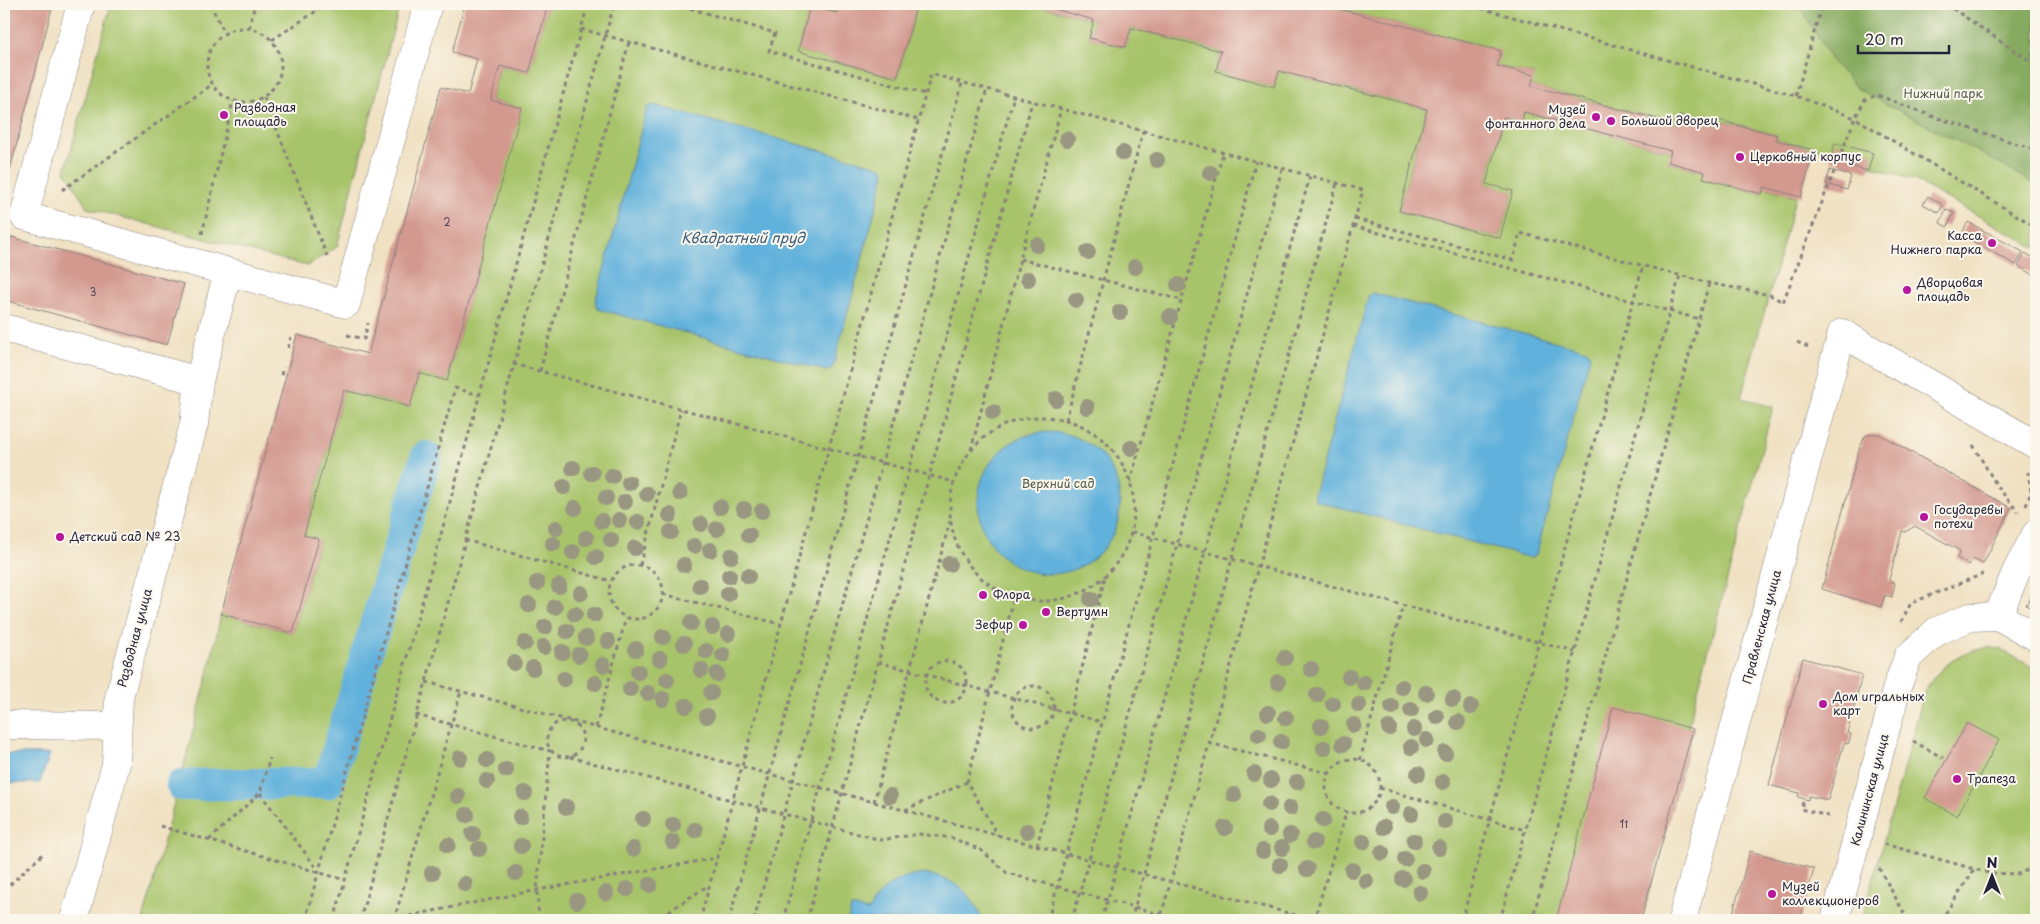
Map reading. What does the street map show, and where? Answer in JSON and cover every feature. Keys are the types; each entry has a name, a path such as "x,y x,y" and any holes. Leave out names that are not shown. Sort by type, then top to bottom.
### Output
{"street":[{"path":"81,4 24,216 346,304 428,4"},
{"name":"Разводная улица","path":"74,920 116,764 119,697 194,424 203,369 228,272"},
{"path":"4,328 203,369"},
{"name":"Правленская улица","path":"1682,920 1842,333 2030,455"},
{"path":"2036,534 2016,572 1998,616 2036,637"},
{"name":"Калининская улица","path":"1835,920 1897,687 1908,657 1937,631 1970,617 1998,616"},
{"path":"4,725 117,726"}],"path":[{"path":"210,4 224,33"},
{"path":"249,28 255,4"},
{"path":"272,40 327,4"},
{"path":"334,920 588,4"},
{"path":"360,920 614,4"},
{"path":"675,4 775,33 769,52 926,94"},
{"path":"1466,4 1796,96 1855,118 2036,227"},
{"path":"1796,96 1822,4"},
{"path":"1946,4 2036,65"},
{"path":"237,28 249,28 262,32 272,40 279,51 282,64 280,76 273,88 264,97 251,101 233,101 216,90 212,84 207,66 208,53 215,41 224,33 237,28"},
{"path":"581,29 919,120"},
{"path":"540,371 629,42"},
{"path":"700,920 931,74 1363,190 1160,920"},
{"path":"729,920 962,82"},
{"path":"70,184 212,84"},
{"path":"754,920 987,89"},
{"path":"1355,220 1513,260 1520,233 1709,283 1770,295 1783,302 1855,118 1865,100 1877,95 2036,150"},
{"path":"783,920 1014,96"},
{"path":"264,97 326,255"},
{"path":"201,237 233,101"},
{"path":"807,920 1032,102"},
{"path":"971,450 1020,259 1061,110"},
{"path":"1066,420 1143,131"},
{"path":"1130,482 1223,153"},
{"path":"1048,920 1256,161"},
{"path":"1072,920 1282,168"},
{"path":"1102,920 1310,176"},
{"path":"1131,920 1336,183"},
{"path":"1353,226 1699,319"},
{"path":"1020,259 1182,300"},
{"path":"1462,920 1643,265"},
{"path":"1500,920 1680,275"},
{"path":"1532,920 1709,283"},
{"path":"288,348 291,337"},
{"path":"1797,342 1834,360"},
{"path":"514,364 954,482"},
{"path":"281,375 283,367"},
{"path":"305,920 455,388 480,395"},
{"path":"640,565 681,409"},
{"path":"1046,417 1066,420 1099,436 1113,450 1123,465 1134,499 1132,532 1126,548 1105,576 1092,587 1062,599 1030,600 1014,597 991,585 971,568 961,553 954,537 951,520 951,494 954,482 962,463 971,450 989,434 1006,424 1026,419 1046,417"},
{"path":"1972,438 1984,467 2020,515 2031,492 2028,471 2030,455"},
{"path":"874,802 951,520"},
{"path":"1132,532 1575,652"},
{"path":"465,540 611,581"},
{"path":"640,565 648,568 659,578 663,594 659,606 650,615 639,619 626,618 618,613 612,605 608,591 611,581 620,570 626,567 640,565"},
{"path":"1904,617 1911,603 1988,572"},
{"path":"1037,846 1105,576"},
{"path":"663,594 780,624"},
{"path":"998,836 967,782 1014,597"},
{"path":"1360,760 1403,606"},
{"path":"596,727 626,618"},
{"path":"952,661 959,664 964,670 967,677 967,686 960,699 944,703 930,697 926,690 926,675 936,662 952,661"},
{"path":"878,662 1102,722"},
{"path":"426,682 1314,920 1346,813"},
{"path":"1038,686 1045,689 1051,695 1054,709 1052,718 1046,724 1031,728 1024,726 1013,715 1011,707 1013,698 1023,687 1038,686"},
{"path":"461,691 394,920 537,890 717,858"},
{"path":"416,715 550,750 561,757 570,757 881,840 919,834 952,838 981,850 1007,873 1182,920"},
{"path":"539,920 537,890 550,750 547,738 551,727 561,721 570,720 582,730 584,742 578,753 570,757"},
{"path":"1907,737 1943,758"},
{"path":"1209,743 1328,774"},
{"path":"209,840 260,793 270,758"},
{"path":"1344,760 1360,760 1375,770 1380,788 1371,806 1359,812 1346,813 1339,810 1329,800 1325,787 1328,774 1335,765 1344,760"},
{"path":"904,811 967,782"},
{"path":"1380,788 1525,830"},
{"path":"260,793 318,871"},
{"path":"1803,802 1801,809 1841,819"},
{"path":"160,826 345,880"},
{"path":"1879,842 1974,870 2002,875 2018,874 2036,866"},
{"path":"4,890 45,852"},
{"path":"1874,860 1908,920"},
{"path":"1941,920 1974,870"},
{"path":"655,920 710,884"}],"green space":[{"name":"Разводная площадь","path":"111,4 400,4 337,247 307,266 87,208 65,171"},
{"name":"Верхний сад","path":"548,4 839,4 836,13 810,6 798,51 897,78 917,4 1034,4 1094,20 1089,38 1125,47 1131,28 1221,51 1216,71 1274,87 1279,71 1427,109 1399,211 1500,238 1513,192 1486,184 1504,117 1521,122 1524,112 1671,151 1668,162 1705,172 1703,178 1762,194 1764,187 1796,196 1741,398 1773,407 1688,727 1693,729 1641,920 143,920 208,674 221,614 293,633 319,540 304,535 344,390 409,407 419,373 447,381 521,108 491,100 500,66 529,73"},
{"name":"Нижний парк","path":"1320,4 2036,4 2036,248 1914,180 1831,153 1776,140 1777,135 1718,120 1717,125 1680,115 1677,124 1531,86 1534,75 1497,66 1500,51"},
{"path":"1799,4 2036,4 2036,185 1982,154 1858,89 1831,60"},
{"path":"1988,647 2000,649 2036,669 2036,920 1862,920 1925,690 1938,673 1951,661 1967,653"}],"water":[{"name":"Квадратный пруд","path":"653,105 882,167 885,173 833,367 827,371 598,309 595,303 647,108"},
{"path":"1373,293 1587,350 1590,356 1536,555 1531,558 1316,501 1314,495 1369,295"},
{"path":"1049,432 1063,433 1076,437 1100,452 1115,476 1119,489 1119,517 1115,530 1100,554 1076,569 1063,573 1049,574 1035,573 1022,569 998,554 983,530 979,517 978,503 979,489 983,476 998,452 1022,437 1035,433"},
{"path":"4,754 50,754 40,783 4,783"},
{"path":"925,874 945,879 961,888 973,901 982,920 848,920 851,907 868,911 879,896 891,885 915,875"}],"building":[{"path":"4,4 53,4 5,189 4,188"},
{"path":"465,4 548,4 529,73 500,66 491,100 522,108 447,381 419,373 410,407 344,390 304,535 319,539 293,633 221,614 297,335 368,354 441,87 468,94 477,59 452,52"},
{"path":"839,4 917,4 897,78 798,51 810,6 836,13"},
{"name":"Большой дворец","path":"1036,4 1320,4 1501,51 1497,66 1534,75 1531,86 1677,124 1680,115 1717,125 1718,120 1777,135 1776,140 1814,150 1801,197 1764,187 1762,194 1703,178 1705,172 1668,162 1671,151 1524,112 1522,122 1504,117 1486,184 1513,191 1500,238 1399,211 1427,109 1279,71 1274,87 1216,71 1221,51 1131,28 1125,47 1089,38 1094,20"},
{"path":"1835,143 1873,153 1868,171 1830,160"},
{"path":"1830,170 1851,176 1847,190 1826,184"},
{"path":"1928,196 1943,205 1939,213 1923,204"},
{"path":"1946,210 1954,213 1947,227 1940,223"},
{"name":"Касса Нижнего парка","path":"1968,222 2023,252 2016,265 1961,235"},
{"path":"4,235 184,284 167,345 4,300"},
{"path":"2025,253 2036,259 2034,275 2018,266"},
{"name":"Государевы потехи","path":"1879,434 2011,508 1983,564 1973,559 1969,565 1957,558 1960,551 1915,526 1905,532 1902,531 1889,580 1895,583 1892,597 1885,595 1881,607 1822,589 1859,450 1865,436"},
{"path":"2036,587 2036,611 2026,605"},
{"name":"Дом игральных карт","path":"1803,658 1862,675 1847,733 1851,734 1850,739 1848,744 1844,743 1828,800 1809,796 1808,800 1798,797 1799,793 1769,785"},
{"path":"1613,707 1693,729 1641,920 1556,920"},
{"name":"Трапеза","path":"1967,723 1999,740 1957,816 1925,798"},
{"name":"Музей коллекционеров","path":"1750,851 1814,869 1800,920 1731,920"}],"waterway":[{"path":"182,785 328,783 426,457"}],"place":[{"name":"Разводная площадь","path":"224,115"},
{"name":"Музей фонтанного дела","path":"1596,117"},
{"name":"Большой дворец","path":"1611,121"},
{"name":"Церковный корпус","path":"1740,157"},
{"name":"Касса Нижнего парка","path":"1992,243"},
{"name":"Дворцовая площадь","path":"1907,290"},
{"name":"Государевы потехи","path":"1924,517"},
{"name":"Детский сад № 23","path":"60,537"},
{"name":"Флора","path":"983,595"},
{"name":"Вертумн","path":"1046,612"},
{"name":"Зефир","path":"1023,625"},
{"name":"Дом игральных карт","path":"1823,704"},
{"name":"Трапеза","path":"1957,779"},
{"name":"Музей коллекционеров","path":"1772,894"}]}
